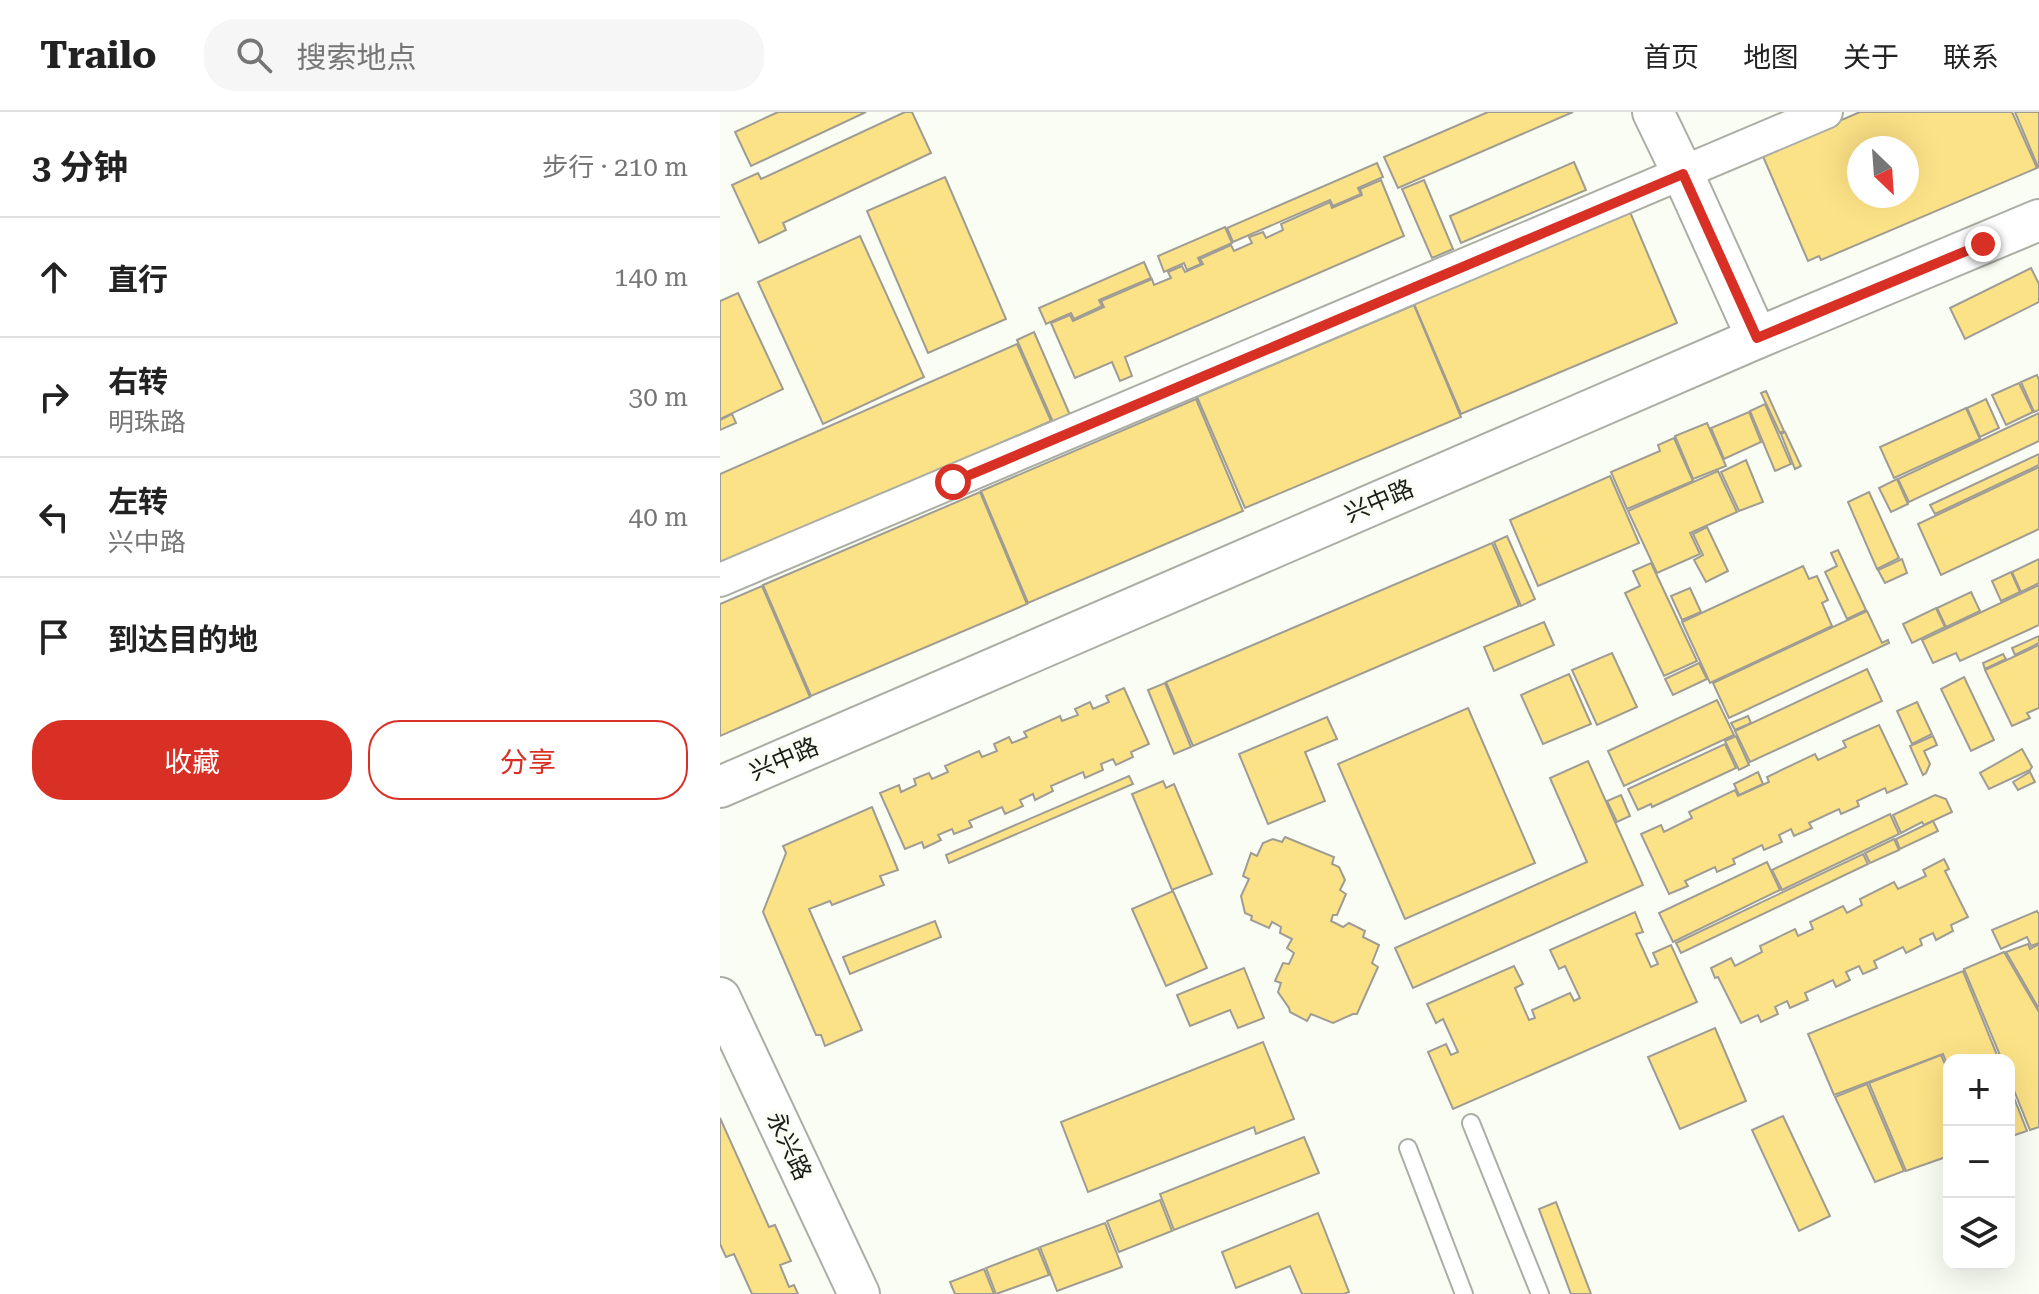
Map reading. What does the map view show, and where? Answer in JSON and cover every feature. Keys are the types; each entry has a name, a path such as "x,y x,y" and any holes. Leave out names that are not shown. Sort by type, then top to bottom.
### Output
{"street":[{"path":"1653,112 1757,338"},
{"path":"720,580 1826,112"},
{"name":"兴中路","path":"720,787 1757,338 2039,220"},
{"name":"永兴路","path":"720,998 859,1294"}],"lane":[{"path":"1471,1123 1540,1294"},
{"path":"1408,1148 1464,1294"}],"building":[{"path":"778,112 866,112 751,166 735,132"},
{"path":"905,112 912,112 931,153 783,223 786,230 759,243 732,185 758,173 761,179"},
{"path":"1488,112 1573,112 1398,188 1384,157"},
{"path":"1860,112 2012,112 2037,168 1821,260 1819,256 1808,261 1762,154"},
{"path":"2015,112 2039,112 2038,167"},
{"path":"1574,162 1586,190 1461,243 1450,216"},
{"path":"1377,163 1383,177 1358,188 1361,194 1333,206 1330,200 1233,242 1227,228"},
{"path":"945,177 1006,319 928,353 867,211"},
{"path":"1381,180 1404,236 1125,357 1132,376 1120,381 1112,362 1075,378 1051,323 1070,315 1073,321 1104,307 1101,301 1152,279 1154,285 1171,278 1168,272 1182,266 1185,272 1203,264 1200,259 1231,245 1234,251 1252,243 1249,237 1263,232 1266,238 1283,230 1281,224 1330,202 1332,208 1362,195 1360,189"},
{"path":"1424,180 1453,249 1432,258 1402,189"},
{"path":"1630,212 1677,323 1461,414 1414,304"},
{"path":"1225,227 1232,243 1198,258 1201,264 1187,270 1184,263 1164,272 1158,256"},
{"path":"860,236 924,377 823,424 758,282"},
{"path":"1144,262 1151,278 1099,300 1102,306 1074,319 1071,313 1046,324 1039,308"},
{"path":"2031,268 2039,284 2039,302 1965,339 1950,308"},
{"path":"738,293 783,389 720,419 720,301"},
{"path":"1414,305 1461,417 1245,508 1197,397"},
{"path":"1034,332 1070,415 1053,422 1017,340"},
{"path":"1017,344 1051,421 720,566 720,474"},
{"path":"2037,375 2039,410 2034,412 2021,382"},
{"path":"2019,383 2033,412 2006,425 1992,395"},
{"path":"1766,391 1784,431 1780,433 1761,393"},
{"path":"1196,399 1243,511 1028,603 981,491"},
{"path":"1986,399 1999,428 1980,437 1967,408"},
{"path":"1765,404 1791,464 1775,471 1750,411"},
{"path":"1966,408 1980,439 1894,478 1880,447"},
{"path":"1749,412 1761,442 1724,459 1711,428"},
{"path":"2039,413 2039,441 1909,502 1898,479"},
{"path":"732,414 736,423 720,430 720,420"},
{"path":"1707,423 1726,466 1693,479 1675,436"},
{"path":"1785,432 1801,466 1795,469 1781,434"},
{"path":"1674,438 1693,481 1627,509 1611,472 1660,451 1658,445"},
{"path":"2039,454 2039,465 1935,514 1930,505"},
{"path":"1746,460 1763,502 1739,511 1721,472"},
{"path":"2039,467 2039,529 1941,575 1918,524"},
{"path":"1718,471 1737,512 1690,533 1700,554 1657,573 1628,511"},
{"path":"1610,476 1639,543 1538,586 1510,520"},
{"path":"1897,479 1908,504 1891,512 1879,488"},
{"path":"980,492 1027,604 811,696 763,585"},
{"path":"1869,492 1899,558 1877,569 1848,502"},
{"path":"1707,527 1728,571 1706,582 1694,560 1703,555 1693,534"},
{"path":"1507,536 1535,599 1521,606 1494,542"},
{"path":"1492,543 1519,606 1193,746 1166,682"},
{"path":"1838,550 1866,610 1847,619 1825,572 1837,566 1831,553"},
{"path":"1902,559 1907,573 1885,583 1878,570"},
{"path":"2039,559 2039,583 2021,592 2012,572"},
{"path":"1651,563 1697,661 1664,676 1625,593 1640,586 1633,571"},
{"path":"1803,566 1809,579 1817,576 1828,600 1822,603 1832,626 1710,683 1682,622"},
{"path":"2011,572 2020,592 2001,601 1992,581"},
{"path":"2039,585 2039,625 1960,661 1956,653 1933,663 1922,640"},
{"path":"762,586 810,697 720,736 720,604"},
{"path":"1690,588 1701,612 1682,620 1671,596"},
{"path":"1971,592 1980,611 1946,627 1937,608"},
{"path":"1936,608 1945,627 1912,643 1903,624"},
{"path":"1867,611 1882,643 1888,640 1889,643 1729,718 1713,683"},
{"path":"1544,622 1554,645 1494,671 1484,647"},
{"path":"2039,636 2039,643 2015,655 2012,648"},
{"path":"2039,645 2039,708 2027,713 2030,718 2012,726 1985,670"},
{"path":"1612,653 1637,707 1597,725 1572,670"},
{"path":"2003,654 2006,659 1985,669 1983,663"},
{"path":"1699,663 1707,679 1673,695 1665,679"},
{"path":"1867,669 1882,701 1750,762 1735,731"},
{"path":"1569,674 1591,724 1543,744 1521,695"},
{"path":"1964,677 1994,740 1971,751 1941,689"},
{"path":"1165,683 1191,747 1174,754 1148,690"},
{"path":"1124,688 1149,744 1131,752 1133,757 1116,765 1113,759 1101,764 1103,770 1085,778 1083,772 1051,786 1053,791 1035,800 1033,794 1020,800 1023,806 1005,814 1002,807 969,821 972,827 954,834 952,829 938,835 941,840 924,848 922,842 905,849 880,793 899,785 901,792 916,785 914,779 929,773 932,779 948,772 945,766 979,751 982,757 997,751 994,744 1009,737 1012,743 1027,737 1024,732 1060,716 1062,721 1078,715 1075,709 1090,702 1093,709 1109,702 1106,696"},
{"path":"1717,700 1734,735 1624,786 1608,751"},
{"path":"1917,702 1932,734 1912,744 1897,711"},
{"path":"1468,708 1535,863 1405,919 1338,764"},
{"path":"1748,716 1751,723 1735,730 1731,723"},
{"path":"1327,717 1337,739 1305,752 1325,801 1268,824 1239,754"},
{"path":"1879,725 1907,784 1887,793 1885,788 1857,801 1859,806 1841,814 1839,809 1809,823 1812,828 1794,836 1791,829 1779,835 1782,842 1764,850 1762,845 1733,859 1735,864 1717,872 1715,867 1685,881 1688,886 1669,894 1641,834 1661,825 1664,832 1692,818 1689,812 1735,790 1738,796 1769,782 1767,777 1815,754 1818,760 1846,747 1843,741"},
{"path":"1736,736 1749,765 1739,770 1725,741"},
{"path":"1933,736 1937,745 1924,751 1930,764 1923,775 1910,746"},
{"path":"1725,744 1736,768 1652,807 1651,804 1638,810 1628,789"},
{"path":"2022,749 2032,767 2030,770 1989,789 1980,773"},
{"path":"1588,761 1643,885 1413,988 1395,948 1587,862 1550,778"},
{"path":"1758,772 1763,784 1739,795 1734,784"},
{"path":"2030,772 2035,782 2018,790 2013,782"},
{"path":"1129,776 1133,784 949,863 946,855"},
{"path":"1163,781 1166,788 1174,784 1212,874 1172,890 1132,794"},
{"path":"1621,795 1630,816 1617,822 1607,801"},
{"path":"1935,795 1946,799 1952,812 1901,833 1893,815"},
{"path":"872,807 898,870 880,876 884,885 832,905 830,901 809,909 862,1030 825,1046 821,1035 816,1035 763,912 786,853 783,846"},
{"path":"1890,814 1899,834 1782,890 1772,870"},
{"path":"1933,821 1938,831 1900,849 1896,839"},
{"path":"1285,837 1334,857 1332,864 1339,867 1345,880 1340,890 1346,894 1331,921 1343,927 1349,923 1365,931 1363,937 1379,945 1372,963 1378,967 1357,1014 1333,1023 1311,1014 1307,1021 1290,1012 1278,992 1281,983 1275,981 1283,963 1289,964 1294,953 1287,948 1292,939 1280,933 1281,927 1272,922 1269,928 1251,920 1252,916 1245,913 1241,896 1249,879 1243,876 1251,853 1257,856 1263,843 1273,839 1282,842"},
{"path":"1894,839 1899,850 1870,863 1865,853"},
{"path":"1863,854 1868,864 1681,953 1676,943"},
{"path":"1944,859 1949,869 1945,871 1968,917 1951,925 1953,931 1936,940 1933,933 1920,939 1922,945 1906,953 1903,947 1874,961 1877,968 1863,974 1859,966 1846,972 1850,980 1836,987 1833,980 1805,993 1808,1000 1790,1008 1787,1001 1775,1007 1778,1014 1761,1022 1758,1015 1741,1023 1711,968 1731,958 1735,966 1762,952 1760,946 1795,929 1798,936 1813,929 1810,922 1843,906 1847,913 1862,905 1860,899 1894,882 1898,889 1926,876 1923,870"},
{"path":"1767,862 1780,890 1673,942 1659,913"},
{"path":"1173,891 1207,968 1166,986 1132,909"},
{"path":"2037,911 2039,943 2031,946 2027,937 2001,949 1992,930"},
{"path":"1635,912 1643,932 1636,934 1651,967 1658,964 1653,953 1671,945 1697,1002 1453,1109 1428,1052 1446,1044 1451,1055 1458,1052 1443,1019 1436,1023 1427,1004 1514,966 1523,984 1515,988 1529,1020 1535,1018 1532,1010 1570,993 1574,1001 1580,998 1565,966 1559,969 1550,950"},
{"path":"935,921 941,937 850,974 843,957"},
{"path":"2028,944 2030,949 2039,944 2039,1009 2006,952"},
{"path":"2004,952 2039,1012 2039,1127 2030,1130 2015,1093 2015,1054 1999,1054 1964,969"},
{"path":"1244,968 1264,1018 1238,1028 1230,1010 1190,1026 1177,995"},
{"path":"1963,971 1997,1054 1943,1054 1834,1095 1808,1034"},
{"path":"1715,1028 1746,1101 1680,1129 1648,1057"},
{"path":"1263,1042 1294,1119 1256,1134 1254,1127 1088,1192 1061,1122"},
{"path":"1941,1055 1943,1158 1906,1171 1869,1083"},
{"path":"1867,1084 1904,1171 1875,1182 1835,1097"},
{"path":"2015,1100 2027,1131 2015,1135"},
{"path":"1783,1116 1830,1216 1799,1231 1752,1130"},
{"path":"720,1118 769,1227 775,1225 791,1261 780,1265 789,1287 794,1285 798,1294 752,1294 734,1254 726,1257 720,1244"},
{"path":"1304,1137 1319,1173 1174,1230 1160,1194"},
{"path":"1160,1200 1172,1231 1119,1252 1107,1221"},
{"path":"1556,1202 1591,1294 1571,1294 1539,1209"},
{"path":"1318,1213 1349,1292 1302,1294 1290,1266 1236,1288 1222,1252"},
{"path":"1105,1223 1122,1267 1057,1291 1040,1247"},
{"path":"1038,1248 1049,1275 996,1294 986,1268"},
{"path":"984,1269 994,1294 955,1294 950,1282"}],"route":[{"path":"953,482 1683,174 1757,338 1983,244"}]}
